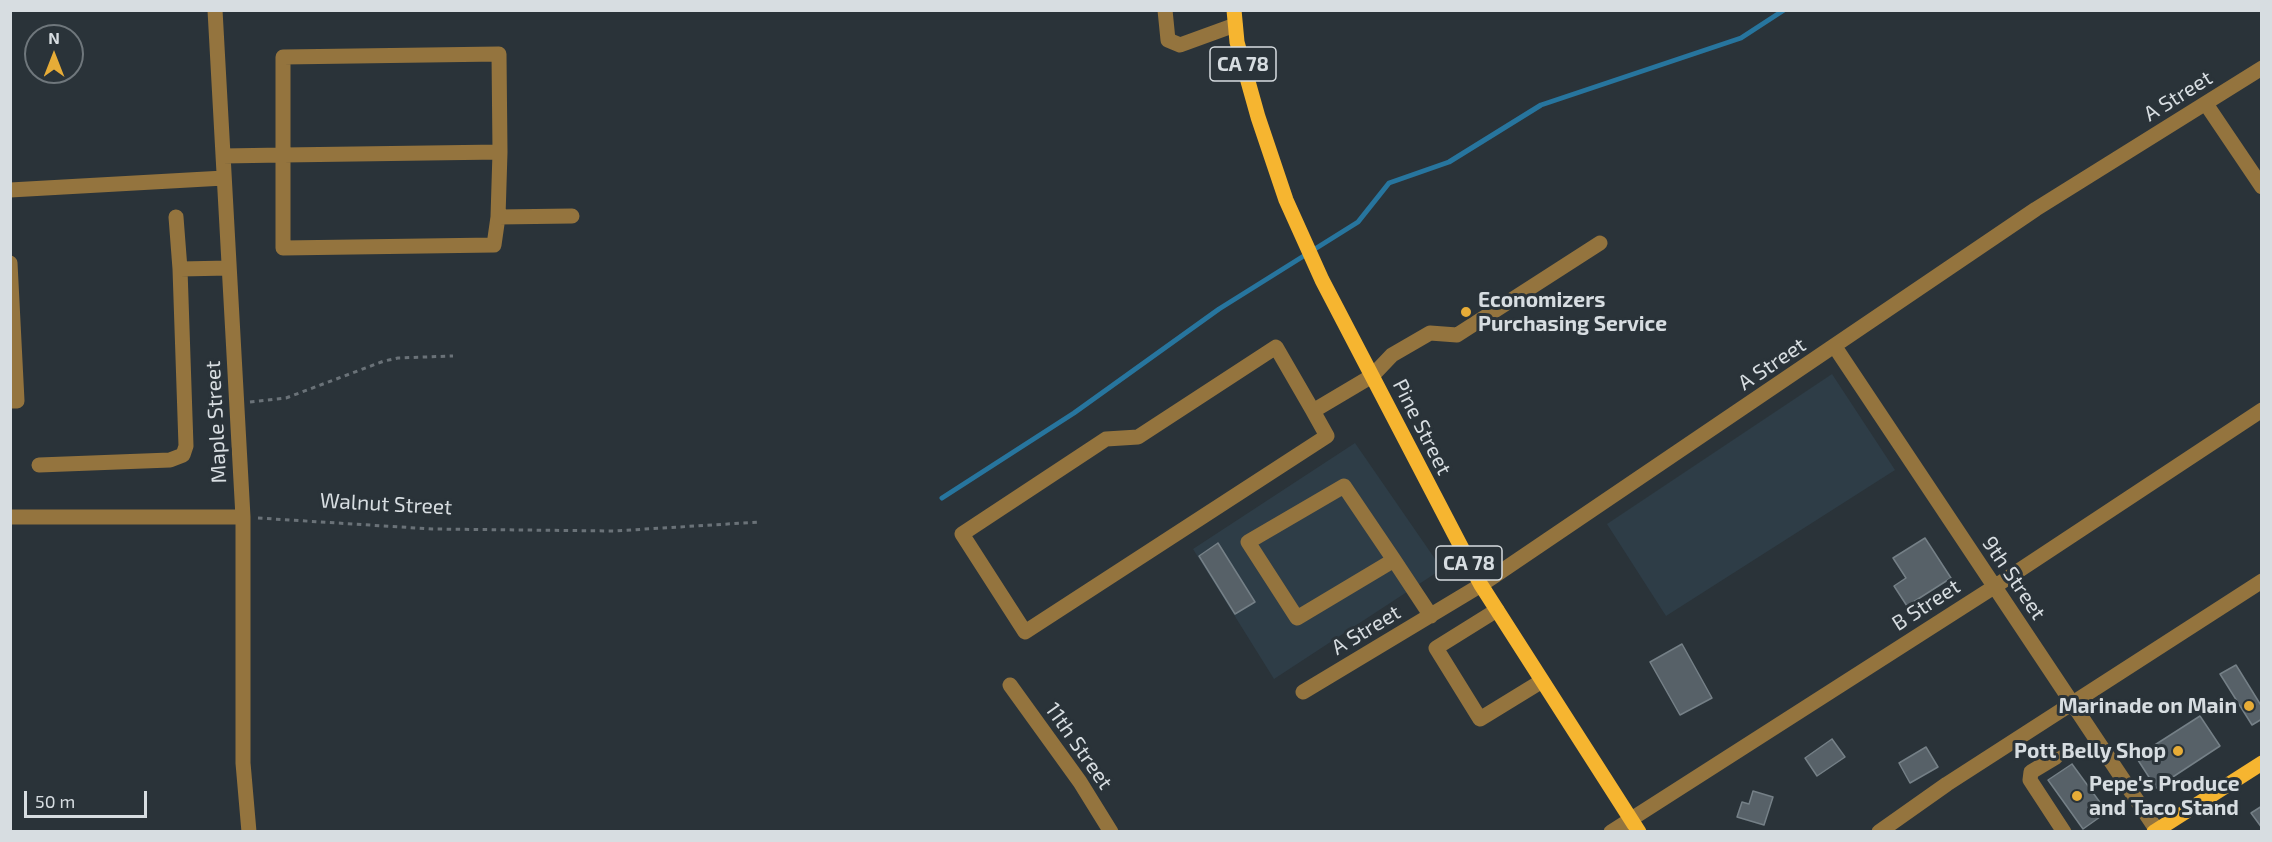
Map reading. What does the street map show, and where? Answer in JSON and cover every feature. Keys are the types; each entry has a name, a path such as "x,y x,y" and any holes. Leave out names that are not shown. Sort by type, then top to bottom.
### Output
{"main road":[{"name":"Pine Street","path":"1235,18 1237,42 1258,117 1286,200 1322,280 1481,585 1635,825"},
{"path":"2156,831 2262,763"}],"street":[{"name":"Maple Street","path":"215,10 243,517 243,763 249,831"},
{"path":"1165,10 1168,40 1180,45 1235,18"},
{"path":"499,54 500,152 498,217 494,245 284,248 283,57 499,54"},
{"name":"A Street","path":"1303,692 1481,585 2036,209 2262,68"},
{"path":"2206,104 2262,187"},
{"path":"222,156 500,152"},
{"path":"10,190 224,178"},
{"path":"498,217 572,216"},
{"path":"39,465 170,460 183,455 186,446 176,217"},
{"path":"1312,411 1372,376 1392,355 1430,333 1457,334 1600,243"},
{"path":"10,263 16,401 10,401"},
{"path":"180,269 229,268"},
{"path":"1276,347 1312,411 1327,436 1025,632 962,534 1106,439 1138,437 1276,347"},
{"name":"9th Street","path":"1835,347 2156,831"},
{"name":"B Street","path":"1611,831 1635,825 2262,410"},
{"path":"1394,560 1297,618 1248,542 1344,486 1394,560 1431,616"},
{"path":"10,517 243,517"},
{"path":"1879,831 1947,784 2262,581"},
{"path":"1497,610 1436,648 1480,719 1542,681"},
{"name":"11th Street","path":"1011,685 1080,782 1111,831"},
{"path":"2056,757 2031,772 2030,780 2064,831"}],"path":[{"path":"236,402 286,398 369,365 398,358 453,356"},
{"name":"Walnut Street","path":"243,517 432,529 614,531 760,522"}],"shaded area":[{"path":"1832,374 1895,470 1666,616 1607,524"},
{"path":"1355,443 1442,569 1274,679 1193,549"}],"building":[{"path":"1925,538 1951,578 1907,606 1894,586 1906,578 1893,558"},
{"path":"1218,543 1255,602 1235,614 1199,556"},
{"path":"1682,644 1712,698 1680,715 1650,662"},
{"path":"2236,665 2262,707 2262,719 2252,725 2220,674"},
{"name":"Pott Belly Shop","path":"2200,716 2220,746 2156,788 2136,757"},
{"path":"1832,739 1845,757 1817,776 1805,758"},
{"path":"1926,747 1938,767 1910,783 1899,763"},
{"name":"Pepe's Produce and Taco Stand","path":"2072,764 2107,812 2083,829 2048,780"},
{"path":"1753,791 1773,797 1764,825 1737,817 1742,802 1749,804"},
{"path":"2262,806 2262,828 2251,813"}],"waterway":[{"path":"942,498 1074,413 1219,309 1358,222 1389,183 1449,162 1541,105 1741,38 1784,10"}],"place":[{"name":"Economizers Purchasing Service","path":"1466,312"},
{"name":"Marinade on Main","path":"2249,706"},
{"name":"Pott Belly Shop","path":"2178,751"},
{"name":"Pepe's Produce and Taco Stand","path":"2077,796"}]}
